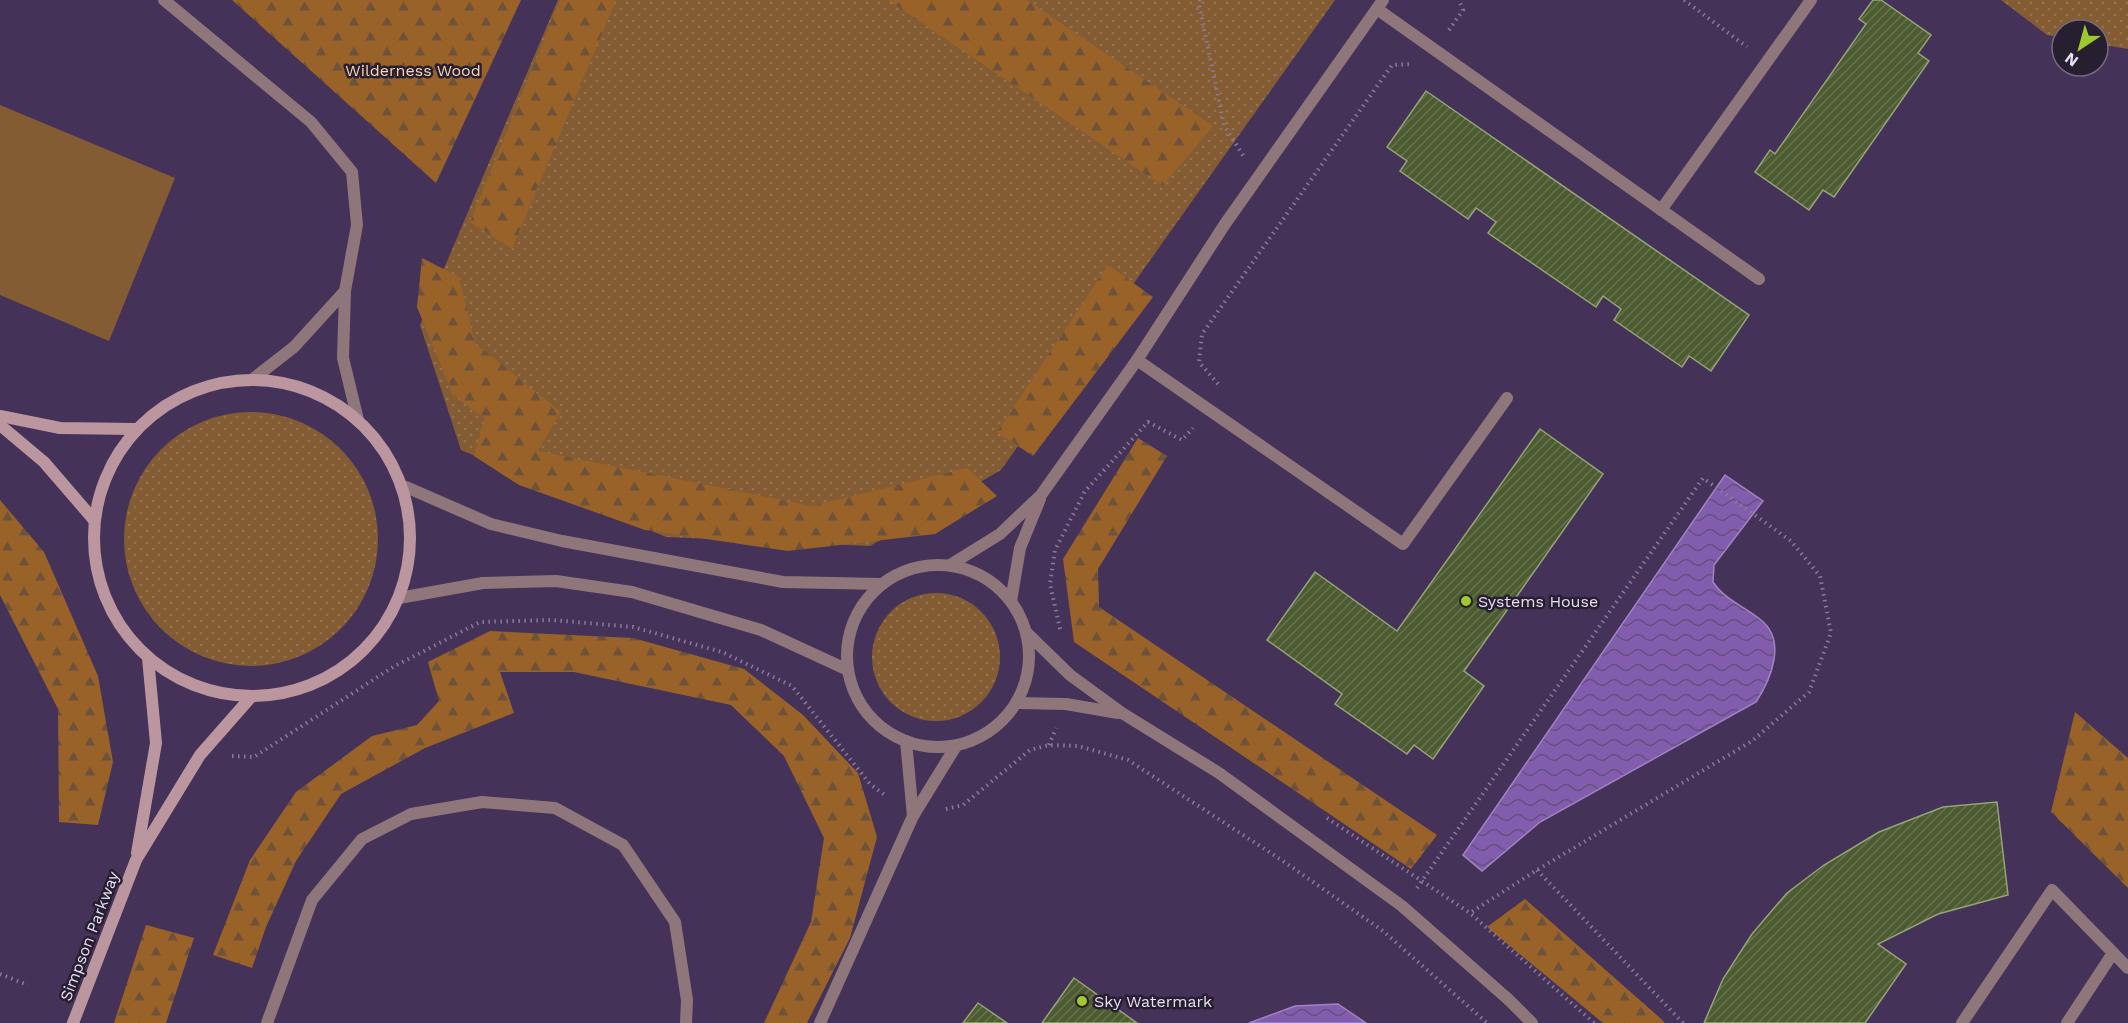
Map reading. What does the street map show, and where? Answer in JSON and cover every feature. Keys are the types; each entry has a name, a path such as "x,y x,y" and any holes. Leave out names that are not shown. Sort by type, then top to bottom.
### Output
{"street":[{"path":"164,0 311,122 352,172 357,225 345,291 344,358 358,420"},
{"path":"1661,210 1811,0"},
{"path":"950,565 1000,534 1041,495 1137,360 1225,224 1380,5 1435,51 1759,279"},
{"path":"253,379 294,347 345,291"},
{"path":"1137,360 1403,544 1507,398"},
{"path":"253,379 309,390 358,420 386,454 406,487 411,546 399,598 375,639 340,670 298,690 251,697 196,687 148,658 115,619 96,571 94,520 107,471 135,429 189,392 253,379"},
{"path":"0,416 60,428 135,429"},
{"path":"0,425 44,462 94,520"},
{"path":"406,487 491,524 562,541 783,582 882,584"},
{"path":"1011,600 1020,548 1041,495"},
{"path":"1027,633 1029,669 1017,703 994,728 980,737 956,746 931,747 906,741 885,730 868,713 855,693 848,670 847,651 850,631 857,613 868,597 882,584 914,567 950,565 984,576 1011,600 1027,633 1070,675 1122,713 1219,773 1402,906 1532,1023"},
{"path":"399,598 493,582 556,581 632,592 760,630 848,670"},
{"name":"Simpson Parkway","path":"136,860 156,743 148,658"},
{"name":"Simpson Parkway","path":"73,1023 136,860 201,755 251,697"},
{"path":"1017,703 1066,704 1122,713"},
{"path":"906,741 913,816"},
{"path":"820,1023 913,816 956,746"},
{"path":"267,1023 312,900 362,839 411,814 482,802 555,808 623,846 675,922 687,1000 686,1023"},
{"path":"1962,1023 2052,891 2128,968"},
{"path":"2067,1023 2113,953"}],"path":[{"path":"1200,0 1224,125 1257,178"},
{"path":"1060,634 1050,584 1055,550 1085,491 1148,422 1182,440 1209,409 1219,386 1199,362 1202,334 1392,65 1426,64 1463,10 1459,0"},
{"path":"1684,0 1767,61"},
{"path":"1424,881 1703,478 1791,541 1820,576 1831,633 1809,692 1752,741 1537,870 1470,913"},
{"path":"201,755 254,757 393,668 480,622 553,620 633,627 722,652 792,686 870,784 913,816 963,805 1030,750 1049,745 1078,746 1128,760 1286,863 1383,932 1487,1023"},
{"path":"1049,745 1066,704"},
{"path":"1537,870 1683,1023"},
{"path":"0,974 28,985"}],"shaded area":[{"path":"558,0 1335,0 1001,470 870,546 666,537 461,450 420,325"},
{"path":"2001,0 2128,0 2128,49 2110,46 2110,18 2050,18 2050,36"},
{"path":"0,105 175,178 109,341 0,295"},
{"path":"251,412 276,415 300,422 311,427 341,449 363,479 368,490 375,514 378,539 375,564 368,588 363,599 341,629 311,651 300,656 276,663 251,666 226,663 202,656 191,651 161,629 139,599 134,588 127,564 124,539 127,514 134,490 139,479 161,449 191,427 202,422 226,415"},
{"path":"936,593 961,598 981,612 995,632 1000,657 995,682 981,702 961,716 936,721 911,716 891,702 877,682 872,657 877,632 891,612 911,598"}],"green space":[{"name":"Wilderness Wood","path":"232,0 521,0 436,183"},
{"path":"560,0 616,0 512,249 470,222"},
{"path":"888,0 1027,0 1213,126 1163,186"},
{"path":"422,258 459,277 475,343 561,412 538,451 812,506 967,468 997,496 935,534 788,551 645,530 519,485 474,456 484,418 453,395 417,307"},
{"path":"1108,265 1153,297 1033,456 997,432"},
{"path":"1138,438 1167,456 1098,569 1099,607 1437,835 1411,869 1074,642 1063,559"},
{"path":"0,500 44,552 98,676 113,762 98,825 59,822 58,709 0,595"},
{"path":"490,631 633,638 744,669 803,715 858,773 877,837 850,938 807,1023 764,1023 811,922 824,838 784,756 731,705 574,672 500,672 514,713 425,748 341,794 296,861 266,927 252,968 213,955 250,860 296,792 372,736 417,725 439,701 428,662"},
{"path":"2075,712 2128,758 2128,888 2051,812"},
{"path":"1525,899 1665,1023 1603,1023 1487,927"},
{"path":"146,925 194,938 166,1023 114,1023"}],"water":[{"path":"1725,475 1763,501 1714,565 1713,582 1729,599 1761,620 1773,638 1774,660 1767,682 1756,702 1540,822 1482,871 1463,855"},
{"path":"1338,1004 1366,1023 1249,1023 1295,1006"}],"building":[{"path":"1873,0 1881,0 1931,35 1918,53 1929,61 1834,197 1823,190 1809,210 1755,172 1770,150 1775,154 1866,24 1859,19"},
{"path":"1426,91 1749,315 1711,371 1689,356 1682,367 1614,320 1621,309 1603,296 1596,307 1488,233 1496,222 1476,208 1468,219 1400,171 1407,161 1387,147"},
{"name":"Systems House","path":"1540,429 1603,474 1464,671 1484,686 1433,759 1414,745 1407,754 1335,704 1342,694 1267,640 1315,572 1397,631"},
{"path":"1997,802 2008,895 1938,914 1878,944 1906,964 1865,1023 1704,1023 1723,979 1752,934 1787,893 1824,865 1879,832 1943,807"},
{"name":"Sky Watermark","path":"1074,978 1137,1023 1042,1023"},
{"path":"978,1003 1007,1023 963,1023"}],"place":[{"name":"Systems House","path":"1466,601"},
{"name":"Sky Watermark","path":"1082,1001"}]}
